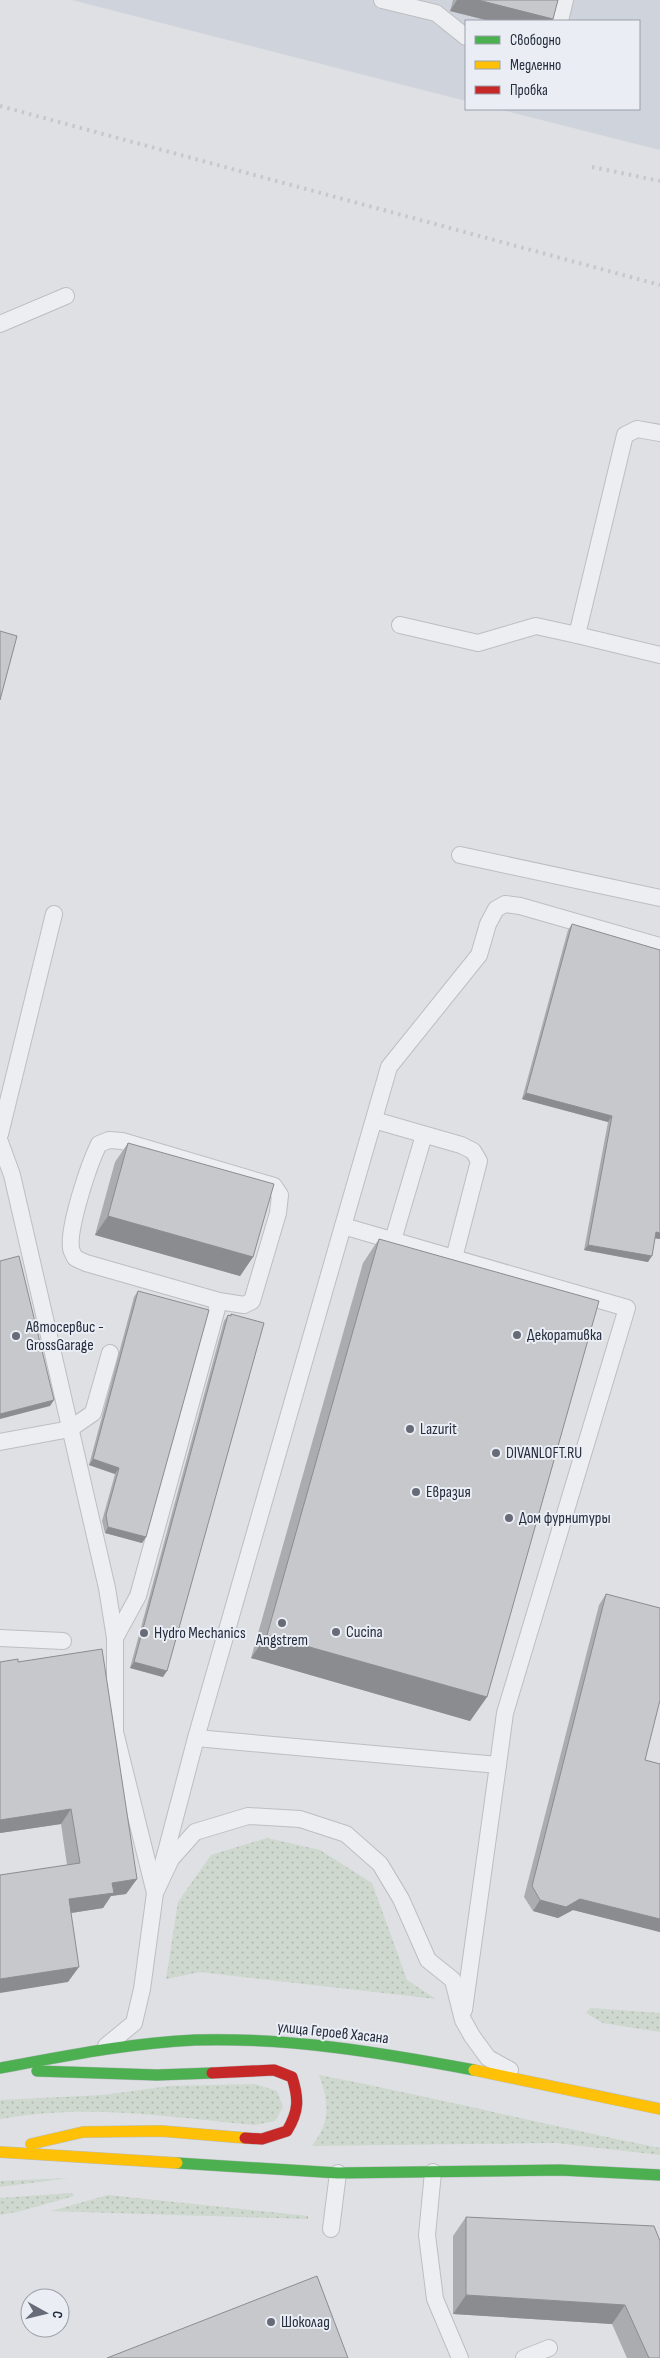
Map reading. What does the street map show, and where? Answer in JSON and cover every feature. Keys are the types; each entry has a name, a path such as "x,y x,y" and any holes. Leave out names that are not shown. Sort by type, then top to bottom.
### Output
{"main road":[{"name":"улица Героев Хасана","path":"0,2068 102,2049 223,2040 312,2045 403,2057 660,2109"},
{"path":"0,2068 79,2074 157,2075 274,2070 292,2078 299,2112 287,2131 262,2140 161,2131 83,2132 0,2152"},
{"path":"0,2152 338,2173 560,2170 660,2175"}],"lane":[{"path":"382,0 436,13 465,36"},
{"path":"560,20 565,0"},
{"path":"0,324 66,296"},
{"path":"577,636 620,451 626,435 637,429 660,433"},
{"path":"400,625 478,643 536,626 660,655"},
{"path":"460,855 660,898"},
{"path":"102,2049 134,2023 142,1989 155,1893 196,1738 389,1067 479,955 488,924 496,909 505,904 520,906 660,946"},
{"path":"0,1134 54,914"},
{"path":"374,1120 473,1151 480,1161 454,1258"},
{"path":"393,1240 424,1135"},
{"path":"109,1140 122,1141 274,1186 280,1195 278,1212 252,1301 244,1305 219,1301 86,1263 75,1258 70,1248 71,1232 92,1158 99,1144 109,1140"},
{"path":"0,1142 12,1175 107,1588 115,1638 115,1732 155,1893"},
{"path":"343,1226 627,1308 505,1713 463,2020"},
{"path":"115,1638 138,1596 219,1301"},
{"path":"0,1442 70,1429 93,1413 110,1353"},
{"path":"0,1638 63,1641"},
{"path":"196,1738 498,1765"},
{"path":"155,1893 171,1859 195,1832 248,1816 300,1819 346,1834 380,1864 401,1899 428,1960 453,1980 463,2020 488,2058 535,2083"},
{"path":"433,2172 427,2235 435,2299 460,2358"},
{"path":"331,2229 338,2173"},
{"path":"524,2358 549,2348"}],"shaded area":[{"path":"72,0 660,0 660,150 502,110 640,110 640,20 465,20 465,101"},
{"path":"267,1838 320,1850 372,1883 407,1980 436,1999 200,1972 166,1979 178,1902 211,1855"},
{"path":"590,2008 660,2013 660,2032 603,2023 586,2013"},
{"path":"319,2075 660,2148 660,2155 556,2143 312,2146 323,2129 326,2112 325,2094"},
{"path":"255,2084 277,2091 283,2107 275,2121 255,2125 159,2115 96,2112 32,2114 0,2119 0,2100 103,2095 170,2086"},
{"path":"69,2178 0,2187 0,2181"},
{"path":"72,2193 74,2196 0,2215 0,2198"},
{"path":"108,2195 308,2216 308,2219 51,2211"}],"building":[{"path":"478,0 558,0 553,19"},
{"path":"0,631 17,636 0,700"},
{"path":"572,924 660,950 660,1233 656,1232 652,1256 588,1245 612,1116 526,1093"},
{"path":"128,1143 274,1184 253,1257 108,1216"},
{"name":"Евразия","path":"379,1239 599,1301 487,1697 267,1635"},
{"name":"Автосервис - GrossGarage","path":"19,1256 54,1400 0,1414 0,1261"},
{"path":"138,1291 209,1310 146,1537 108,1527 106,1515 119,1468 93,1459"},
{"path":"231,1314 264,1323 167,1671 134,1662 228,1315 231,1316"},
{"path":"606,1594 660,1608 660,1700 645,1760 660,1764 660,1919 580,1899 566,1907 540,1900 532,1886"},
{"path":"102,1649 137,1879 112,1883 114,1893 69,1899 79,1967 0,1979 0,1875 80,1863 71,1809 0,1820 0,1662 18,1659 18,1662"},
{"path":"466,2217 654,2226 660,2241 660,2358 649,2358 625,2305 466,2295"},
{"name":"Шоколад","path":"317,2276 348,2358 107,2358"}],"railway":[{"path":"0,106 660,285"},
{"path":"592,167 660,181"}],"traffic: fast":[{"path":"0,2068 146,2044 195,2040 230,2040 265,2041 335,2048 474,2070"},
{"path":"37,2071 157,2075 212,2073"},
{"path":"177,2163 338,2173 560,2170 660,2175"}],"traffic: slow":[{"path":"474,2070 660,2109"},
{"path":"31,2144 83,2132 161,2131 245,2138"},
{"path":"0,2152 177,2163"}],"traffic: jam":[{"path":"212,2073 274,2070 292,2077 297,2105 294,2117 287,2131 262,2139 245,2138"}],"place":[{"name":"Декоративка","path":"517,1335"},
{"name":"Автосервис - GrossGarage","path":"16,1336"},
{"name":"Lazurit","path":"410,1429"},
{"name":"DIVANLOFT.RU","path":"496,1453"},
{"name":"Евразия","path":"416,1492"},
{"name":"Дом фурнитуры","path":"509,1518"},
{"name":"Angstrem","path":"282,1623"},
{"name":"Cucina","path":"336,1632"},
{"name":"Hydro Mechanics","path":"144,1633"},
{"name":"Шоколад","path":"271,2322"}]}
